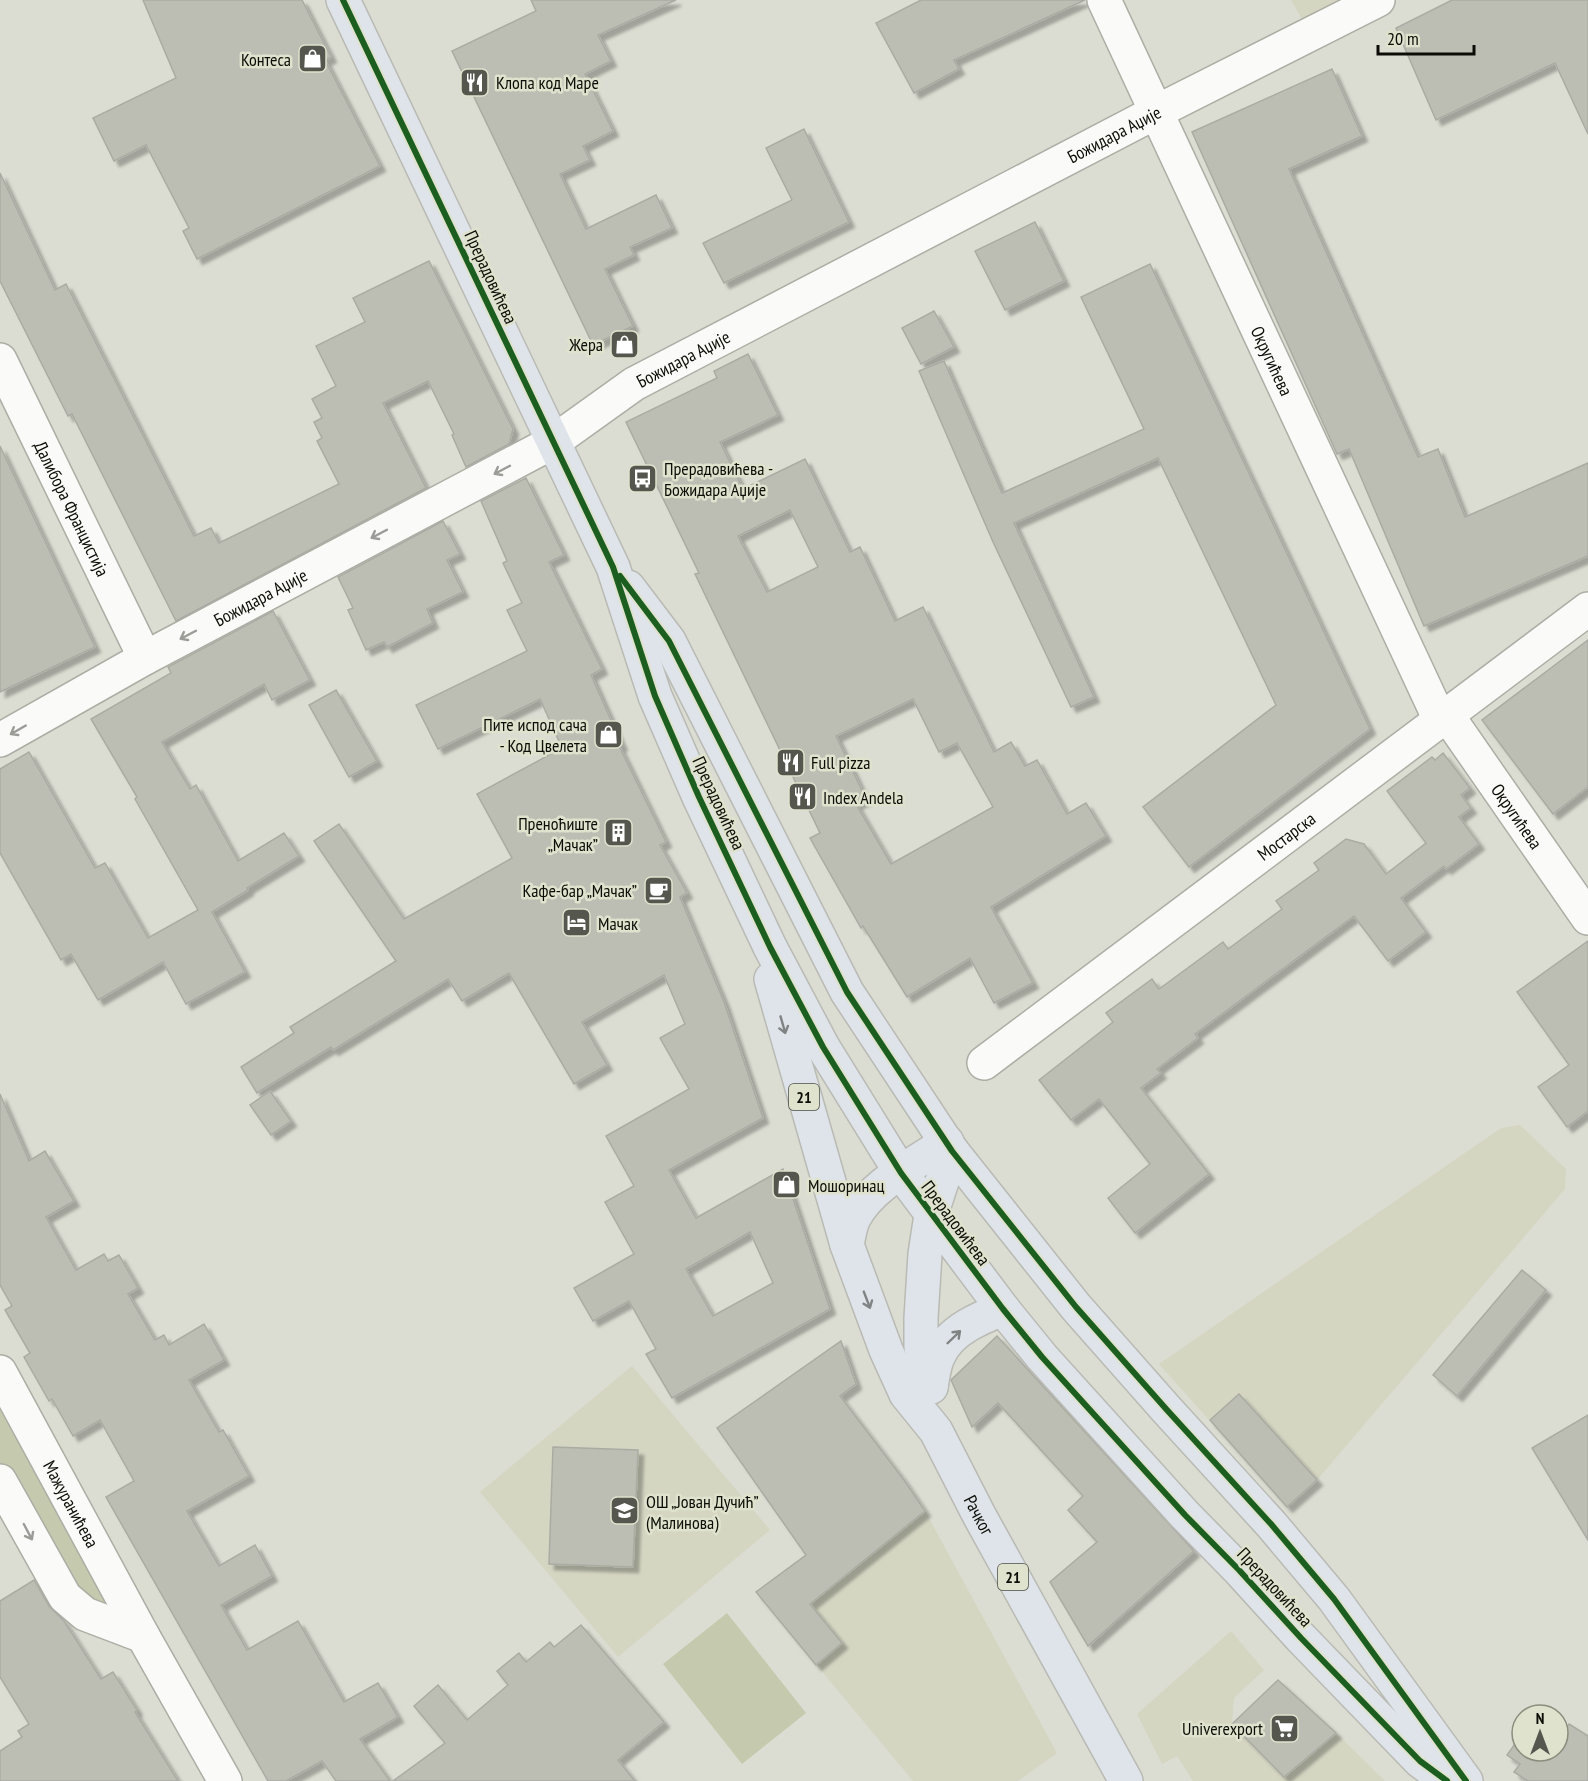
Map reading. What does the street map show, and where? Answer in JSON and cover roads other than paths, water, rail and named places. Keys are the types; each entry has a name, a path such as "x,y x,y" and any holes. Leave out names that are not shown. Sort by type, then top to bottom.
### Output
{"main road":[{"name":"Прерадовићева","path":"343,0 613,567 655,696 699,797 770,947 823,1047 901,1173 1042,1357 1185,1515 1420,1761 1447,1781"},
{"name":"Прерадовићева","path":"613,567 669,641 847,992 949,1146 1076,1307 1271,1524 1334,1599 1466,1781"},
{"name":"21","path":"770,947 770,978 847,1245"},
{"name":"21","path":"936,1431 931,1387 921,1347 921,1318 925,1254 931,1215 949,1146"},
{"path":"847,1245 852,1220 873,1192 949,1146"},
{"name":"Рачког","path":"847,1245 886,1350 906,1394 936,1431 979,1515 1126,1781"},
{"path":"931,1387 939,1354 959,1331 974,1321 1003,1309"}],"street":[{"name":"Округићева","path":"1104,0 1443,717 1588,918"},
{"name":"Божидара Аџије","path":"0,740 145,657 553,442 634,384 1158,111 1377,0"},
{"name":"Далибора Францистија","path":"0,360 145,657"},
{"name":"Мостарска","path":"984,1063 1588,609"},
{"name":"Мажуранићева","path":"0,1372 142,1636 225,1781"},
{"path":"0,1481 64,1597 85,1614 142,1636"}],"place":[{"name":"Контеса","path":"312,59"},
{"name":"Клопа код Маре","path":"475,82"},
{"name":"Жера","path":"624,344"},
{"name":"Прерадовићева - Божидара Аџије","path":"643,478"},
{"name":"Пите испод сача - Код Цвелета","path":"608,734"},
{"name":"Full pizza","path":"790,762"},
{"name":"Index Andela","path":"802,797"},
{"name":"Преноћиште „Мачак”","path":"619,833"},
{"name":"Кафе-бар „Мачак”","path":"658,890"},
{"name":"Мачак","path":"577,923"},
{"name":"Мошоринац","path":"787,1185"},
{"name":"ОШ „Јован Дучић” (Малинова)","path":"625,1511"},
{"name":"Univerexport","path":"1284,1728"}]}
